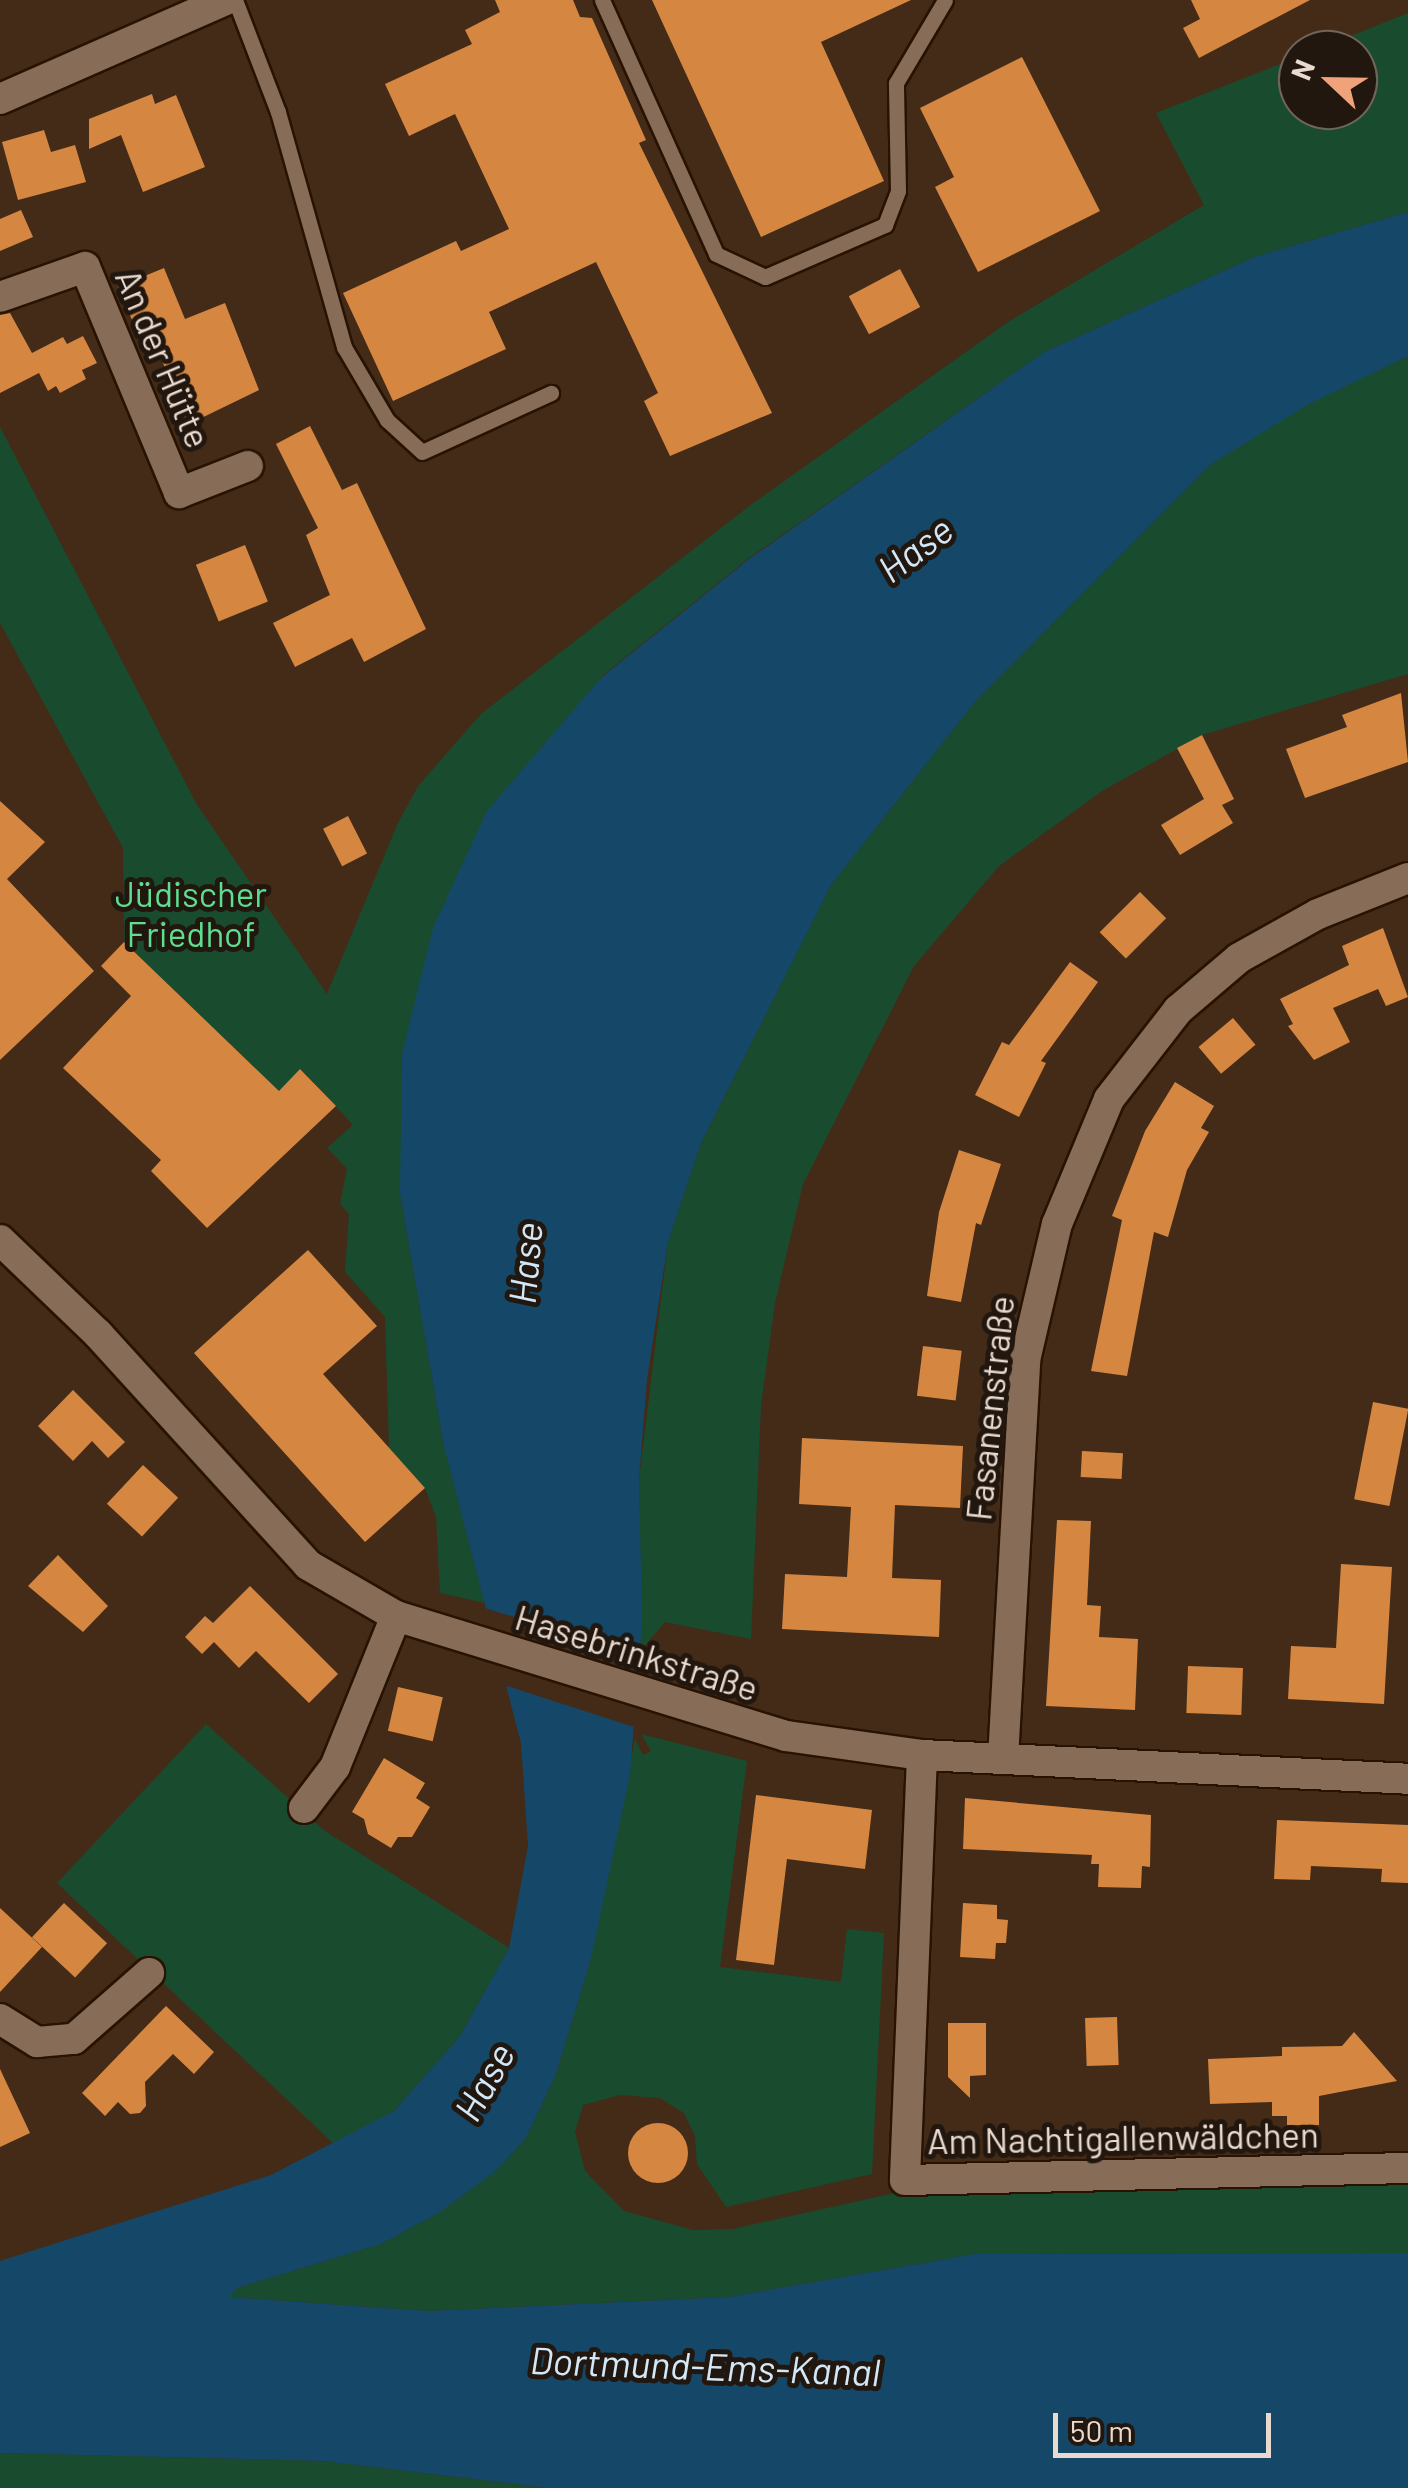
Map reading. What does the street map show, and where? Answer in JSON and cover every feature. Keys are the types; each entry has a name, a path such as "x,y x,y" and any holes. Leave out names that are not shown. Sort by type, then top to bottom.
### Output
{"street":[{"path":"0,99 226,0"},
{"name":"An der Hütte","path":"0,297 85,267 180,493 248,466"},
{"name":"Fasanenstraße","path":"1003,1759 1025,1360 1057,1224 1093,1133 1138,1054 1239,958 1318,914 1408,878"},
{"name":"Hasebrinkstraße","path":"0,1240 110,1346 308,1565 396,1616 786,1736 922,1755 1408,1779"},
{"path":"304,1808 347,1743 396,1616"},
{"name":"Am Nachtigallenwäldchen","path":"922,1755 905,2180 1408,2168"},
{"path":"0,2019 38,2042 74,2039 149,1973"}],"lane":[{"path":"235,0 278,112 344,347 387,420 422,452 551,393"},
{"path":"602,0 716,254 765,277 885,225 898,191 896,83 945,0"}],"green space":[{"name":"Jüdischer Friedhof","path":"1408,13 1408,212 1257,256 1044,352 749,558 602,676 400,1194 444,1447 485,1603 440,1593 436,1517 425,1488 389,1448 385,1317 345,1272 349,1214 340,1204 347,1169 327,1148 353,1125 301,1069 279,1091 124,942 123,848 0,623 0,427 197,805 327,994 397,825 418,786 481,714 752,504 1008,322 1204,205 1156,113 1278,65 1278,130 1378,130 1378,30 1366,30"},
{"path":"1408,356 1408,674 1202,735 1102,791 999,866 914,966 803,1184 775,1303 761,1405 751,1639 665,1622 640,1651 639,1479 668,1242 701,1143 831,885 974,703 1210,465 1309,403"},
{"path":"206,1724 325,1831 509,1948 460,2036 394,2111 334,2144 57,1883"},
{"path":"641,1734 747,1761 720,1967 841,1982 847,1929 884,1933 872,2174 726,2207 697,2164 695,2136 684,2113 660,2098 620,2095 583,2105 575,2132 585,2171 624,2211 693,2230 733,2229 904,2191 1408,2178 1408,2253 975,2254 728,2297 428,2311 228,2297 237,2288 381,2244 440,2212 496,2171 526,2138 556,2074 591,1959 635,1739 643,1755 651,1751"},
{"path":"0,2453 323,2461 549,2488 0,2488"}],"water":[{"path":"1408,212 1408,356 1309,404 1210,465 974,703 831,885 701,1143 668,1242 647,1380 639,1479 642,1621 630,1774 591,1959 556,2074 526,2138 496,2171 440,2212 381,2244 237,2288 229,2297 428,2311 728,2297 975,2254 1408,2253 1408,2488 549,2488 323,2461 0,2453 0,2261 271,2175 394,2111 460,2036 509,1948 528,1846 521,1743 444,1447 400,1194 402,1054 433,928 487,811 602,677 749,559 1044,352 1257,256"}],"pier":[{"path":"481,1607 645,1656 640,1729 501,1684"}],"building":[{"path":"495,0 573,0 580,17 592,18 646,140 639,143 772,413 670,456 644,401 658,393 596,262 489,312 506,349 393,401 343,293 456,241 461,251 509,229 455,114 409,136 385,84 472,44 465,30 500,12"},
{"path":"652,0 911,0 821,42 884,181 761,237"},
{"path":"1191,0 1310,0 1199,58 1183,28 1200,19"},
{"path":"1022,57 1100,211 978,272 935,187 954,177 920,108"},
{"path":"152,94 155,104 176,95 205,167 143,192 121,135 89,149 89,119"},
{"path":"44,130 51,152 75,145 86,182 18,200 2,142"},
{"path":"21,210 33,237 0,251 0,219"},
{"path":"164,268 185,319 225,303 259,390 187,425 147,322 135,327 118,287"},
{"path":"900,269 920,307 869,334 849,296"},
{"path":"10,313 32,353 63,337 67,344 83,336 97,363 82,370 86,379 60,393 56,386 48,391 39,373 0,393 0,315"},
{"path":"310,426 342,490 357,483 426,629 364,662 352,638 295,667 273,623 330,595 306,535 318,528 276,444"},
{"path":"245,545 268,602 219,621 196,565"},
{"path":"1401,693 1408,762 1305,798 1286,749 1347,727 1342,715"},
{"path":"1202,735 1234,799 1222,805 1233,823 1180,855 1161,825 1204,799 1177,748"},
{"path":"0,801 45,842 7,879 94,971 0,1060"},
{"path":"348,816 367,853 342,866 323,829"},
{"path":"1140,892 1166,918 1126,958 1100,932"},
{"path":"1383,928 1408,997 1386,1006 1378,989 1333,1008 1350,1042 1314,1060 1288,1026 1293,1024 1280,999 1349,965 1342,946"},
{"path":"124,942 279,1091 300,1069 336,1106 207,1228 151,1171 161,1160 63,1068 131,996 101,966"},
{"path":"1070,962 1098,982 1041,1061 1046,1063 1019,1117 975,1095 1002,1042 1009,1045"},
{"path":"1233,1018 1255,1045 1221,1074 1199,1047"},
{"path":"1175,1082 1214,1106 1201,1128 1209,1132 1187,1170 1168,1237 1154,1232 1127,1376 1091,1371 1122,1220 1112,1216 1145,1131"},
{"path":"959,1150 1001,1164 981,1225 976,1223 961,1302 927,1296 939,1212"},
{"path":"308,1250 377,1326 323,1374 425,1488 365,1542 194,1353"},
{"path":"923,1346 962,1351 956,1400 917,1396"},
{"path":"73,1390 125,1442 108,1458 92,1441 73,1461 38,1426"},
{"path":"1373,1402 1408,1409 1389,1506 1354,1499"},
{"path":"802,1438 963,1446 960,1508 895,1505 892,1578 941,1580 939,1637 782,1629 785,1574 847,1577 851,1507 799,1504"},
{"path":"1082,1451 1123,1453 1122,1479 1081,1477"},
{"path":"143,1465 178,1498 142,1536 107,1504"},
{"path":"1057,1520 1091,1521 1087,1605 1101,1606 1099,1637 1138,1639 1135,1710 1046,1706"},
{"path":"58,1555 108,1606 83,1632 28,1586"},
{"path":"1341,1564 1392,1567 1384,1704 1288,1699 1291,1646 1336,1648"},
{"path":"250,1586 338,1674 309,1703 256,1651 239,1668 214,1642 202,1654 185,1637 205,1616 213,1623"},
{"path":"1188,1666 1243,1668 1241,1715 1186,1713"},
{"path":"398,1687 443,1697 433,1741 388,1731"},
{"path":"384,1758 425,1783 416,1798 430,1807 412,1837 398,1837 391,1848 368,1834 364,1819 352,1812"},
{"path":"756,1795 872,1810 865,1869 787,1859 774,1965 736,1960"},
{"path":"965,1798 1151,1815 1150,1867 1142,1866 1141,1888 1098,1887 1099,1864 1091,1864 1092,1855 963,1849"},
{"path":"1277,1820 1408,1825 1408,1883 1381,1882 1382,1869 1311,1866 1310,1880 1274,1879"},
{"path":"64,1903 107,1943 75,1978 32,1937"},
{"path":"963,1903 997,1905 997,1919 1008,1920 1006,1943 996,1943 995,1959 960,1957"},
{"path":"0,1908 42,1947 0,1992"},
{"path":"166,2006 214,2052 194,2074 173,2054 145,2082 146,2106 140,2113 130,2114 118,2102 105,2116 82,2093"},
{"path":"1117,2017 1119,2065 1087,2066 1085,2018"},
{"path":"948,2023 986,2023 986,2075 970,2076 970,2098 948,2077"},
{"path":"1354,2032 1397,2081 1319,2096 1319,2125 1287,2125 1287,2116 1272,2116 1272,2102 1210,2104 1208,2059 1282,2056 1282,2047 1342,2046"},
{"path":"0,2069 30,2133 0,2147"},
{"path":"658,2123 679,2132 688,2153 679,2174 658,2183 637,2174 628,2153 637,2132"}],"water label":[{"name":"Hase","path":"915,549"},
{"name":"Hase","path":"525,1263"},
{"name":"Hase","path":"484,2082"},
{"name":"Dortmund-Ems-Kanal","path":"705,2366"}]}
